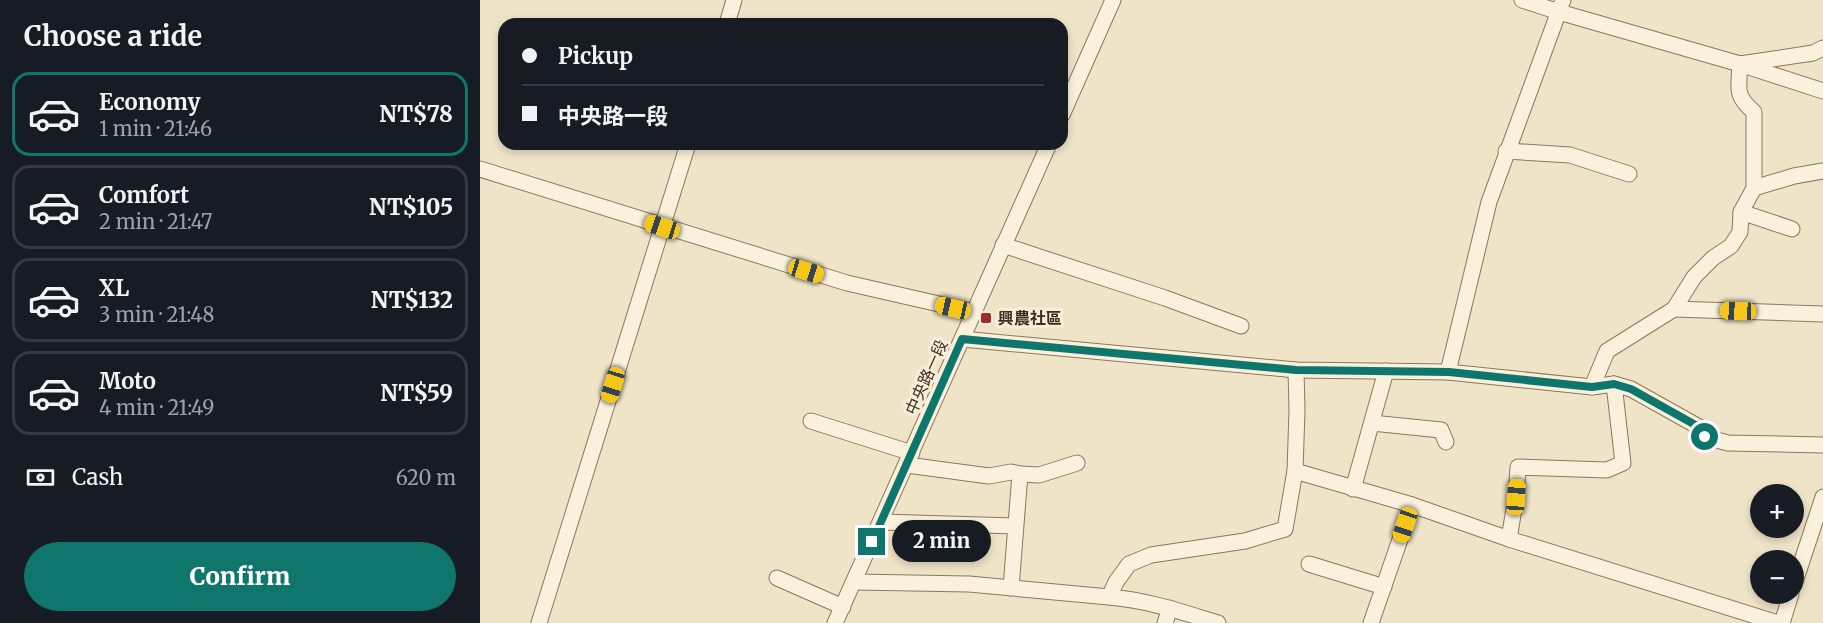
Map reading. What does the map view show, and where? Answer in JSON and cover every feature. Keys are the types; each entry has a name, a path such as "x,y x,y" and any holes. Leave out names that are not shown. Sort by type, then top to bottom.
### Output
{"street":[{"path":"729,18 734,0"},
{"path":"1068,100 1113,0"},
{"path":"1522,0 1561,6 1823,91"},
{"path":"1449,372 1489,202 1561,6"},
{"path":"1740,64 1813,53 1823,48"},
{"path":"1592,387 1607,351 1674,309 1694,277 1713,258 1731,246 1740,232 1741,212 1754,189 1754,112 1743,103 1739,94 1740,64"},
{"path":"539,623 686,150"},
{"name":"中央路一段","path":"835,623 1046,150"},
{"path":"1506,151 1570,155 1629,174"},
{"path":"480,169 847,283 974,312"},
{"path":"1754,189 1794,176 1823,171"},
{"path":"1741,212 1792,229"},
{"path":"1003,245 1165,298 1241,326"},
{"path":"1674,309 1823,314"},
{"path":"962,339 1296,370 1449,372 1592,387 1614,384 1631,389 1699,427 1705,437 1728,443 1823,445"},
{"path":"1109,597 1129,564 1151,555 1245,541 1285,529 1295,471 1296,370"},
{"path":"1353,489 1386,371"},
{"path":"1509,539 1518,467 1607,470 1623,464 1614,384"},
{"path":"811,421 909,459 989,477 1011,472 1039,476 1077,463"},
{"path":"1372,423 1441,430 1446,442"},
{"path":"1295,471 1412,504 1509,539 1780,623 1787,604"},
{"path":"1011,588 1020,474"},
{"path":"1804,555 1823,497"},
{"path":"1371,623 1412,504"},
{"path":"881,522 1015,526"},
{"path":"1309,564 1384,587"},
{"path":"777,579 843,607"},
{"path":"855,582 969,584 1124,598 1168,616 1218,623"}],"place":[{"name":"興農社區","path":"986,318"}],"route":[{"path":"872,542 962,339 1296,370 1449,372 1592,387 1614,384 1631,389 1699,427 1705,437"}]}
